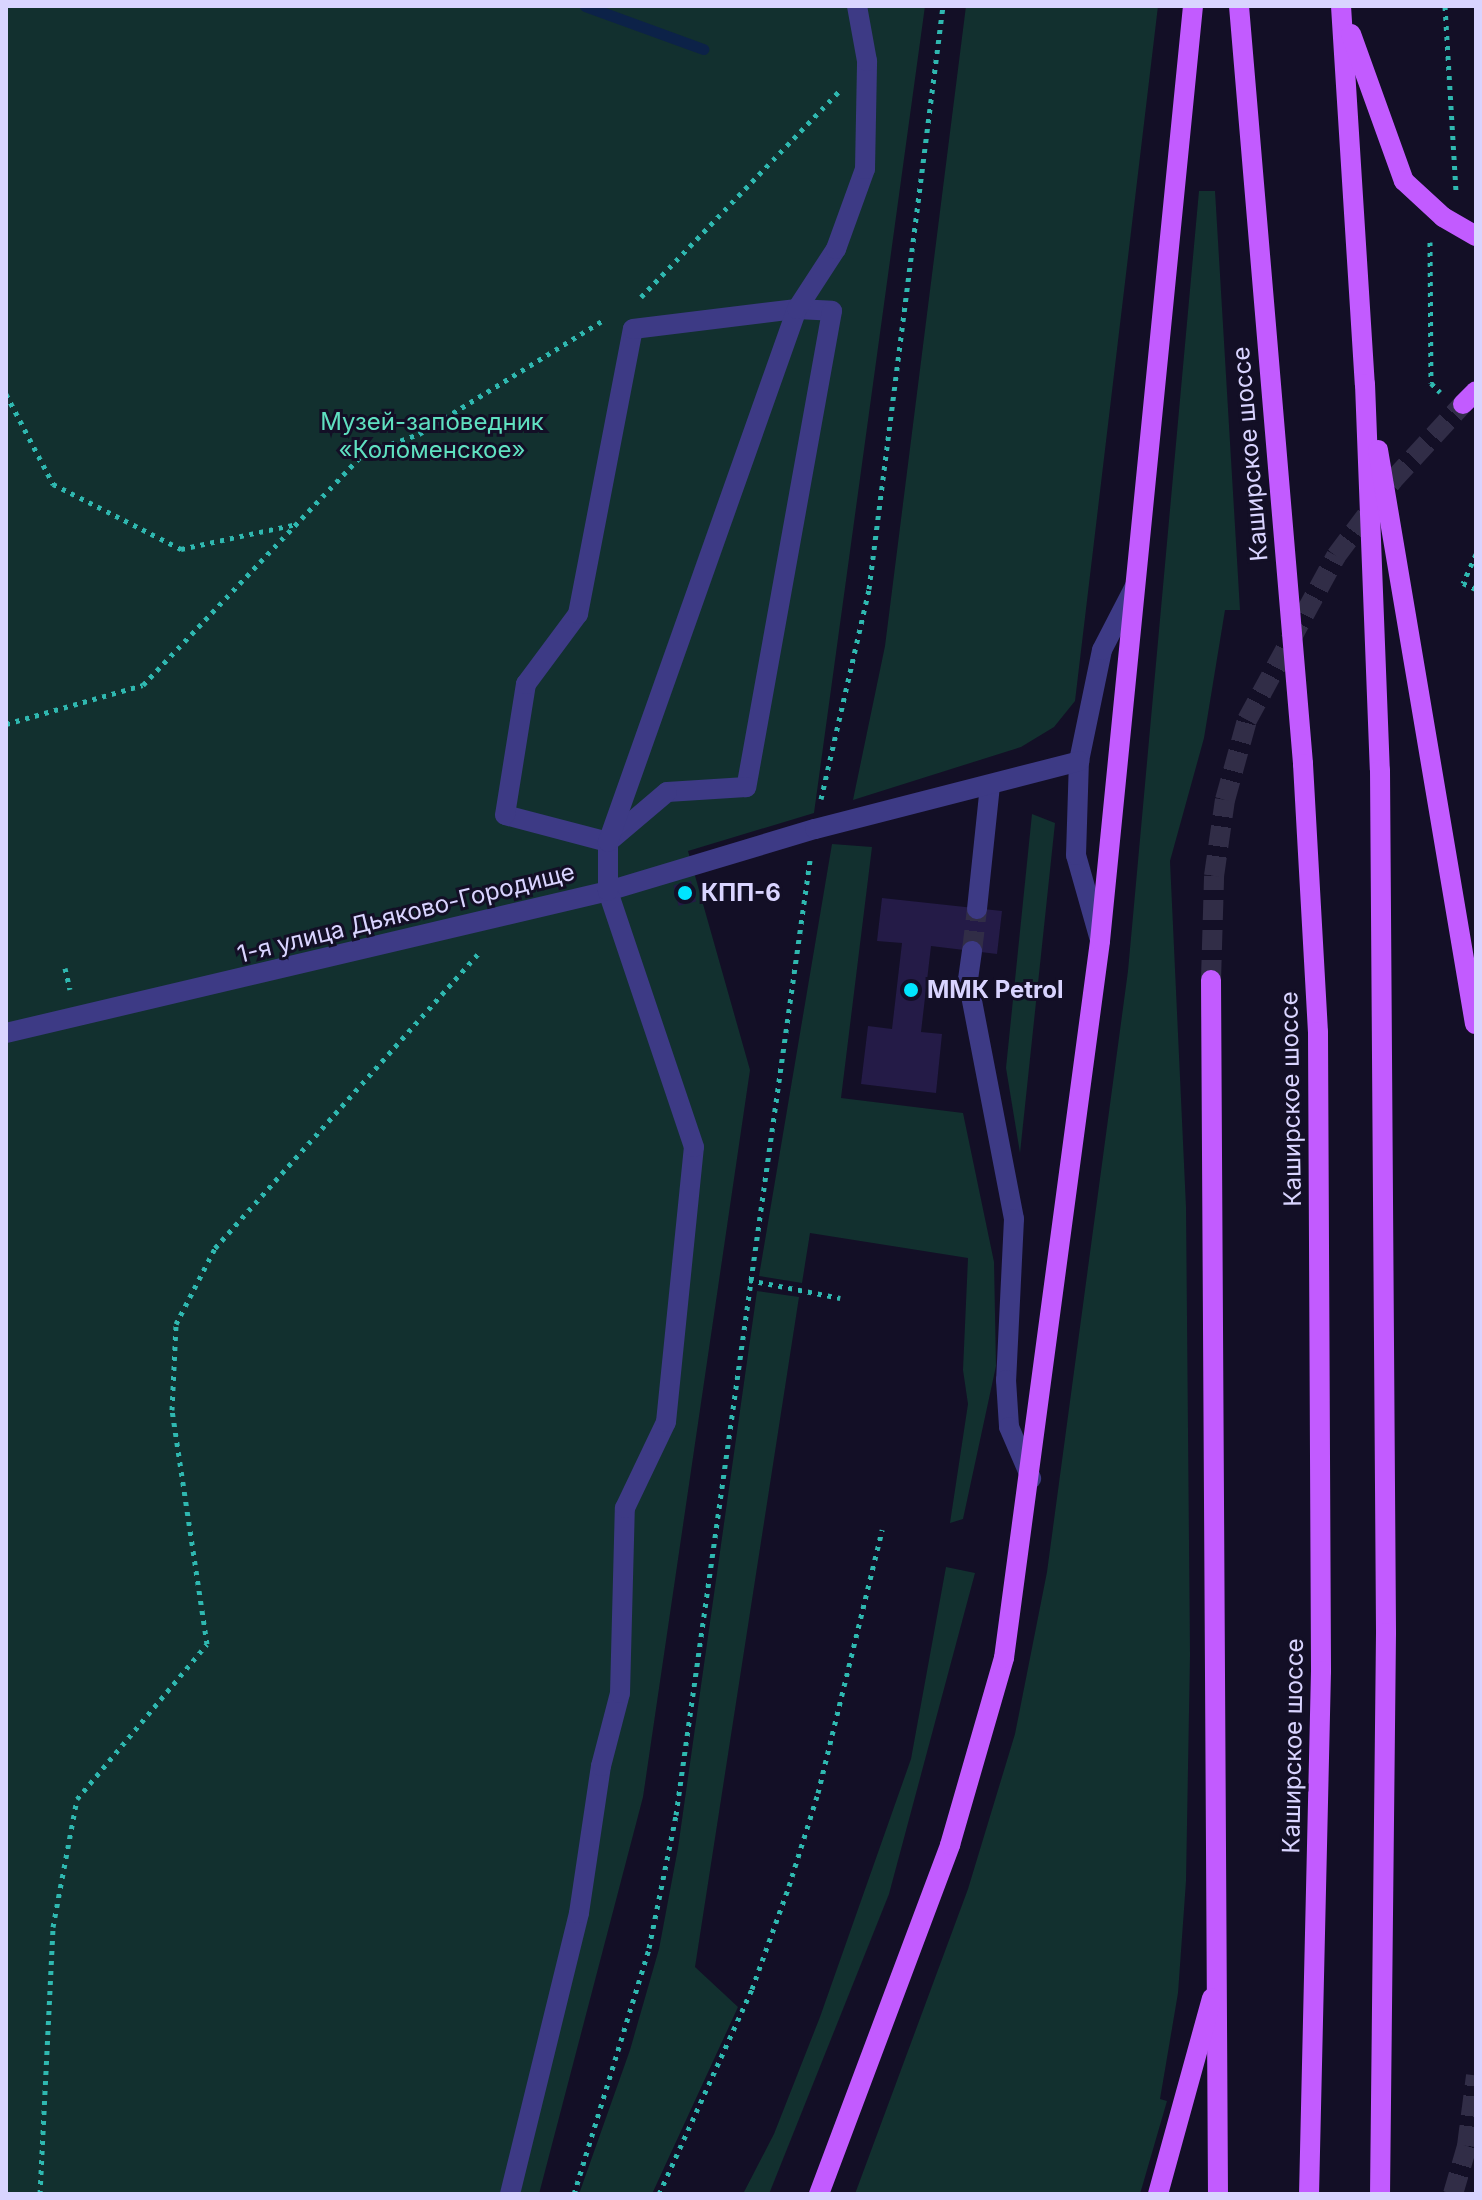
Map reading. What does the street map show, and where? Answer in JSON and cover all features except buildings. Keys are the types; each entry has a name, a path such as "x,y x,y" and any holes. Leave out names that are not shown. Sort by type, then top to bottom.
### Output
{"main road":[{"path":"819,2194 950,1845 1004,1658 1032,1480 1100,941 1140,575 1193,6"},
{"name":"Каширское шоссе","path":"1239,6 1302,748 1318,1032 1321,1671 1309,2194"},
{"path":"1342,6 1364,81 1404,181 1443,217 1476,236"},
{"path":"1342,6 1365,384 1380,770 1386,1633 1380,2194"},
{"path":"1365,384 1476,1042"},
{"path":"1211,980 1218,2194"},
{"path":"1475,1024 1476,1010"},
{"path":"1158,2194 1219,1971"}],"street":[{"path":"510,2194 579,1913 601,1766 620,1693 625,1508 666,1422 694,1147 608,891 608,842 797,309 836,249 865,169 867,61 857,6"},
{"path":"797,309 832,311 746,787 667,792 608,842 505,815 526,684 578,614 633,329 797,309"},
{"path":"1100,941 1076,855 1079,761 1102,650 1140,575"},
{"name":"1-я улица Дьяково-Городище","path":"6,1033 608,891 815,829 1079,761"},
{"path":"977,909 990,785"},
{"path":"972,951 968,980 1014,1219 1006,1380 1009,1427 1032,1480"}],"path":[{"path":"574,2194 649,1948 676,1815 815,829 869,589 943,6"},
{"path":"631,304 738,202 867,61"},
{"path":"6,724 143,685 363,454 419,434 617,312"},
{"path":"6,394 53,484 181,549 298,524"},
{"path":"1476,554 1463,583 1476,589"},
{"path":"40,2194 53,1927 77,1799 207,1644 172,1410 176,1324 215,1248 486,946"},
{"path":"749,1280 840,1298"},
{"path":"659,2194 747,2000 789,1886 818,1793 882,1530"}],"green space":[{"name":"Музей-заповедник «Коломенское»","path":"6,6 925,6 814,813 688,851 750,1070 643,1797 539,2194 6,2194"},
{"path":"966,6 1158,6 1075,701 1054,727 1021,747 853,800 885,646"},
{"path":"1199,191 1215,191 1240,610 1225,610 1204,738 1170,861 1186,1207 1190,1655 1186,1881 1178,1993 1160,2099 1167,2101 1140,2194 855,2194 968,1889 1015,1734 1047,1572 1128,971"},
{"path":"1032,814 1055,823 1020,1153 1006,1068"},
{"path":"832,844 872,847 841,1098 963,1113 994,1262 996,1366 963,1519 950,1523 968,1404 963,1370 968,1258 810,1233 802,1283 759,1276"},
{"path":"757,1291 799,1297 695,1967 738,2007 652,2194 579,2194 630,2050 659,1949 678,1848"},
{"path":"946,1567 975,1573 889,1894 769,2194 743,2194 774,2134 820,2017 911,1759"}],"waterway":[{"path":"585,6 703,49"}],"tunnel":[{"path":"1211,980 1214,876 1225,800 1247,720 1336,556 1393,480 1463,404"},
{"path":"972,951 977,909"},
{"path":"1453,2194 1467,2146 1476,2076"}],"place":[{"name":"КПП-6","path":"685,893"},
{"name":"ММК Petrol","path":"911,990"}]}
